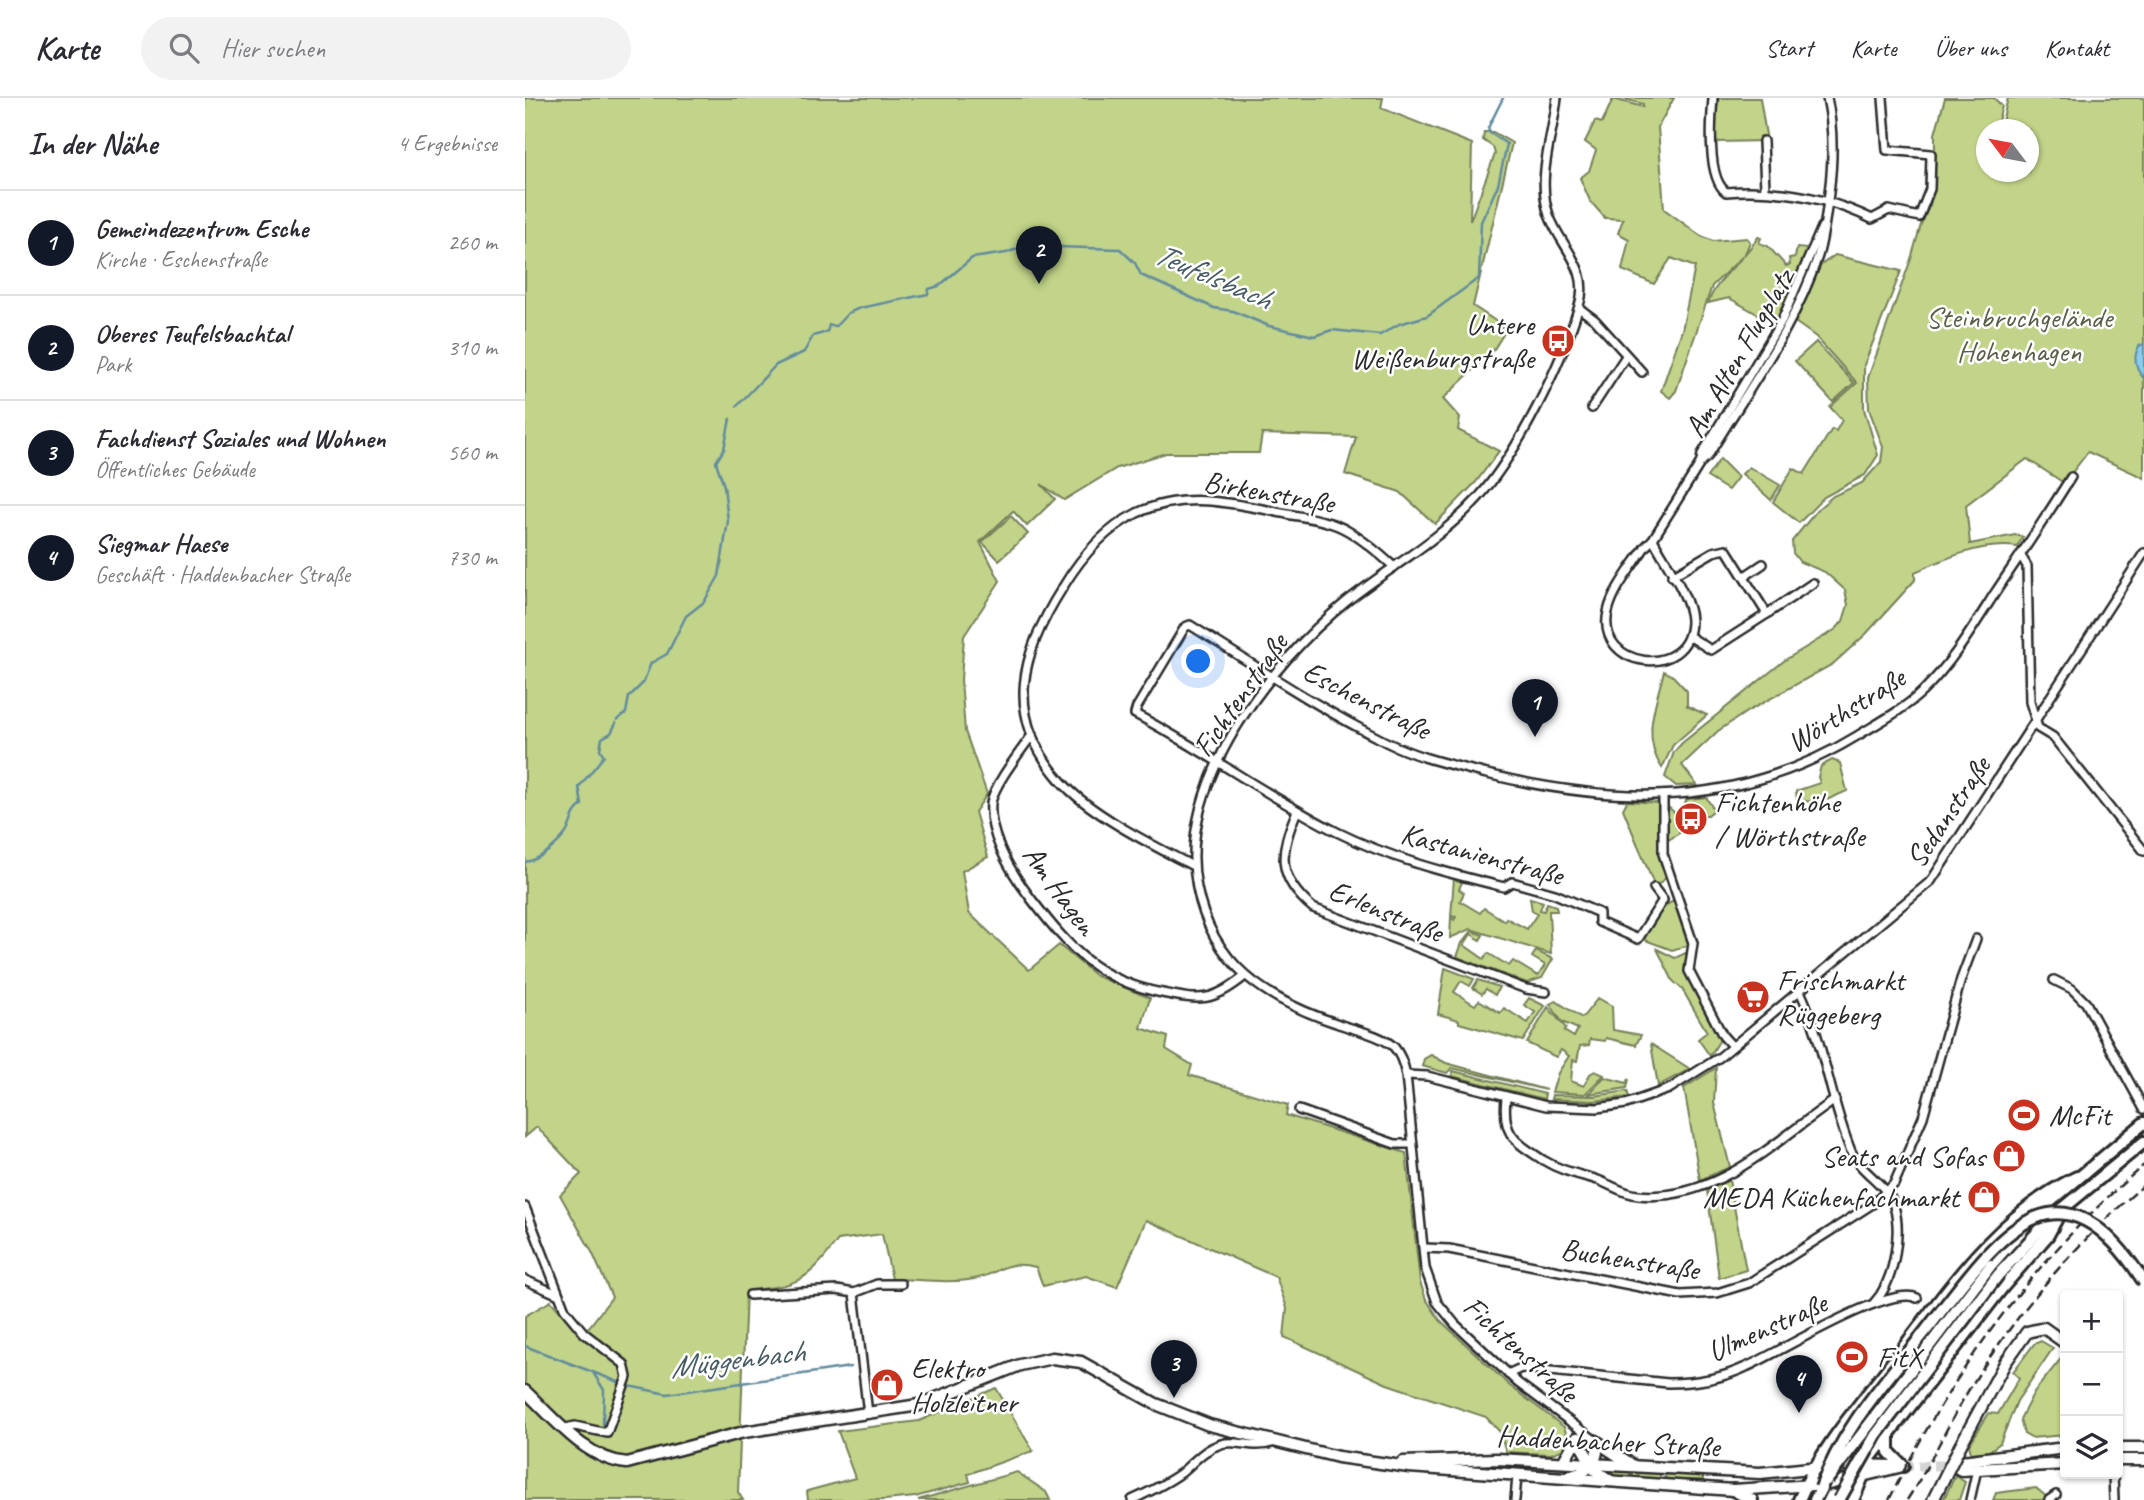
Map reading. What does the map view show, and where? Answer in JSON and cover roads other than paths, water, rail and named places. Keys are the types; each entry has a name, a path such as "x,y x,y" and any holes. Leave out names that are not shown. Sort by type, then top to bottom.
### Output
{"main road":[{"path":"1821,1488 1990,1265 2038,1212 2144,1123"},
{"path":"1839,1500 1875,1435 1999,1274 2032,1236 2144,1142"},
{"path":"1798,1500 1815,1467 1852,1414 1984,1245 2047,1192 2077,1177"},
{"path":"1853,1500 1867,1464 2002,1288 2047,1235 2062,1209"},
{"path":"1815,1500 1831,1459 1870,1401 1987,1252 2019,1224 2054,1214 2089,1222 2115,1241 2144,1282"},
{"path":"1933,1500 2005,1363 2027,1332 2044,1328 2060,1339"},
{"name":"Haddenbacher Straße","path":"525,1391 600,1457 632,1463 744,1432 919,1405 1020,1364 1061,1358 1091,1367 1179,1414 1338,1457 1467,1472 1733,1490 1804,1487 1903,1466"},
{"path":"1889,1434 1889,1452 1903,1466"},
{"path":"1563,1462 1577,1438"},
{"path":"1577,1438 1599,1475 1618,1484"},
{"path":"1558,1477 1579,1474 1591,1464 1597,1455 1596,1441"},
{"path":"1596,1441 1636,1467"},
{"path":"2123,1448 2144,1448"},
{"path":"2060,1449 1962,1461 1952,1465 1961,1470 2060,1464"},
{"path":"1467,1472 1486,1468 1497,1459"},
{"name":"Haddenbacher Straße","path":"1399,1464 1409,1460 1497,1459 1760,1474 1867,1464 1903,1466"},
{"path":"1517,1476 1518,1460"},
{"path":"2123,1460 2144,1460"},
{"path":"1733,1490 1752,1500"}],"street":[{"path":"1557,98 1545,184 1546,206 1580,272 1582,295 1579,308 1595,320 1642,372"},
{"path":"1713,98 1712,140 1719,187 1726,192 1765,189 1828,202 1872,219 1889,210 1919,217 1930,189 1931,154 1887,150 1883,98"},
{"name":"Am Alten Flugplatz","path":"1689,636 1670,657 1657,663 1647,662 1622,652 1609,632 1608,612 1614,597 1645,547 1653,539 1707,456 1790,321 1819,254 1828,202 1832,142 1827,98"},
{"path":"1763,141 1765,189"},
{"name":"Fichtenstraße","path":"1579,308 1527,423 1498,474 1451,526 1331,615 1301,644 1274,677 1218,762 1198,814 1193,866 1204,915 1220,944 1245,976 1283,1003 1386,1041 1399,1054 1406,1075 1428,1280 1444,1312 1508,1374 1596,1441"},
{"path":"1592,408 1626,356"},
{"name":"Wörthstraße","path":"1621,795 1663,795 1717,790 1790,772 1836,749 1898,712 1924,690 1944,667 2021,556 2071,477"},
{"name":"Birkenstraße","path":"1193,866 1077,797 1055,775 1032,735 1024,708 1023,684 1027,657 1037,632 1089,550 1109,531 1137,513 1174,502 1194,500 1255,507 1334,524 1365,542 1394,566"},
{"path":"1653,539 1691,616 1689,636 1711,650 1813,583"},
{"path":"1672,576 1713,552 1726,549 1767,614"},
{"name":"Sedanstraße","path":"1406,1075 1427,1076 1506,1098 1559,1108 1626,1104 1680,1083 1732,1046 1931,881 2144,553"},
{"path":"2021,556 2027,566 2029,702 2038,728 2053,737 2144,851"},
{"path":"1745,576 1763,564"},
{"name":"Eschenstraße","path":"1135,715 1185,627 1190,625 1386,742 1414,754 1552,788 1621,795"},
{"name":"Kastanienstraße","path":"1135,715 1297,811 1340,833 1416,863 1504,887 1512,882 1526,884 1599,913 1599,922 1638,939 1663,900 1654,888"},
{"name":"Am Hagen","path":"1032,735 993,798 992,812 997,837 1023,888 1066,943 1100,971 1127,985 1193,999 1213,997 1245,976"},
{"path":"1663,795 1663,854 1693,947 1689,971 1732,1046"},
{"name":"Erlenstraße","path":"1297,811 1285,840 1285,870 1293,888 1313,908 1526,989 1546,992"},
{"path":"1886,1193 1899,1175 1923,1117 1961,979 1976,939"},
{"path":"2054,980 2072,989 2085,1003 2144,1109"},
{"path":"1800,991 1856,1161 1886,1193 1895,1209 1894,1265 1885,1288 1873,1303"},
{"path":"1506,1098 1506,1124 1518,1143 1562,1171 1637,1195 1697,1188 1731,1173 1835,1100"},
{"path":"1299,1110 1395,1144 1412,1144"},
{"name":"Buchenstraße","path":"1424,1248 1449,1249 1680,1295 1717,1293 1732,1290 1769,1272 1886,1193"},
{"path":"525,1207 557,1294 584,1333 624,1364 627,1377 607,1433 575,1426 566,1428"},
{"path":"525,1280 557,1294"},
{"path":"750,1295 837,1290 855,1293 877,1284 901,1284"},
{"path":"855,1293 868,1414"},
{"name":"Ulmenstraße","path":"1508,1374 1521,1368 1668,1383 1705,1380 1746,1367 1873,1303 1908,1295 1917,1298"},
{"name":"Fichtenstraße","path":"1571,1424 1577,1438"},
{"path":"1132,1500 1178,1474 1202,1454 1219,1445 1229,1443 1256,1448 1276,1442"},
{"path":"1970,1500 1977,1469"},
{"path":"1515,1500 1517,1476"},
{"path":"2113,1479 2114,1500"},
{"path":"2049,1500 2056,1495"}],"water":[{"path":"2144,344 2144,379 2135,359 2139,346"}],"waterway":[{"name":"Teufelsbach","path":"737,406 776,365 804,352 813,336 827,332 829,325 836,326 848,313 928,294 929,289 939,286 972,258 1006,253 1025,246 1120,249 1135,263 1141,275 1214,308 1233,311 1269,326 1314,336 1332,330 1380,335 1399,324 1427,316 1479,278 1481,222 1498,185 1507,144 1490,133 1488,128 1503,98"},
{"path":"617,720 626,713 629,697 643,683 651,663 667,654 686,616 704,602 719,576 728,521 724,486 716,462 724,449 730,419"},
{"path":"525,862 548,851 566,833 582,805 579,787 604,756 600,749 602,738 611,733 616,723"},
{"name":"Müggenbach","path":"525,1346 621,1383"},
{"name":"Müggenbach","path":"629,1386 667,1394 850,1367"},
{"path":"594,1374 604,1390 603,1424"}],"tunnel":[{"path":"1903,1466 1952,1465"}],"railway":[{"path":"1889,1500 1940,1406 1999,1319 2066,1239 2144,1165"},
{"path":"1907,1500 1964,1397 2010,1328 2073,1253 2144,1185"}],"place":[{"name":"Oberes Teufelsbachtal","path":"1039,284"},
{"name":"Untere Weißenburgstraße","path":"1558,341"},
{"name":"Gemeindezentrum Esche","path":"1535,737"},
{"name":"Fichtenhöhe / Wörthstraße","path":"1691,819"},
{"name":"Frischmarkt Rüggeberg","path":"1753,997"},
{"name":"McFit","path":"2024,1115"},
{"name":"Seats and Sofas","path":"2009,1156"},
{"name":"MEDA Küchenfachmarkt","path":"1984,1197"},
{"name":"FitX","path":"1852,1357"},
{"name":"Elektro Holzleitner","path":"887,1385"},
{"name":"Fachdienst Soziales und Wohnen","path":"1174,1398"},
{"name":"Siegmar Haese","path":"1799,1413"}],"park label":[{"name":"Steinbruchgelände Hohenhagen","path":"2019,334"}]}
